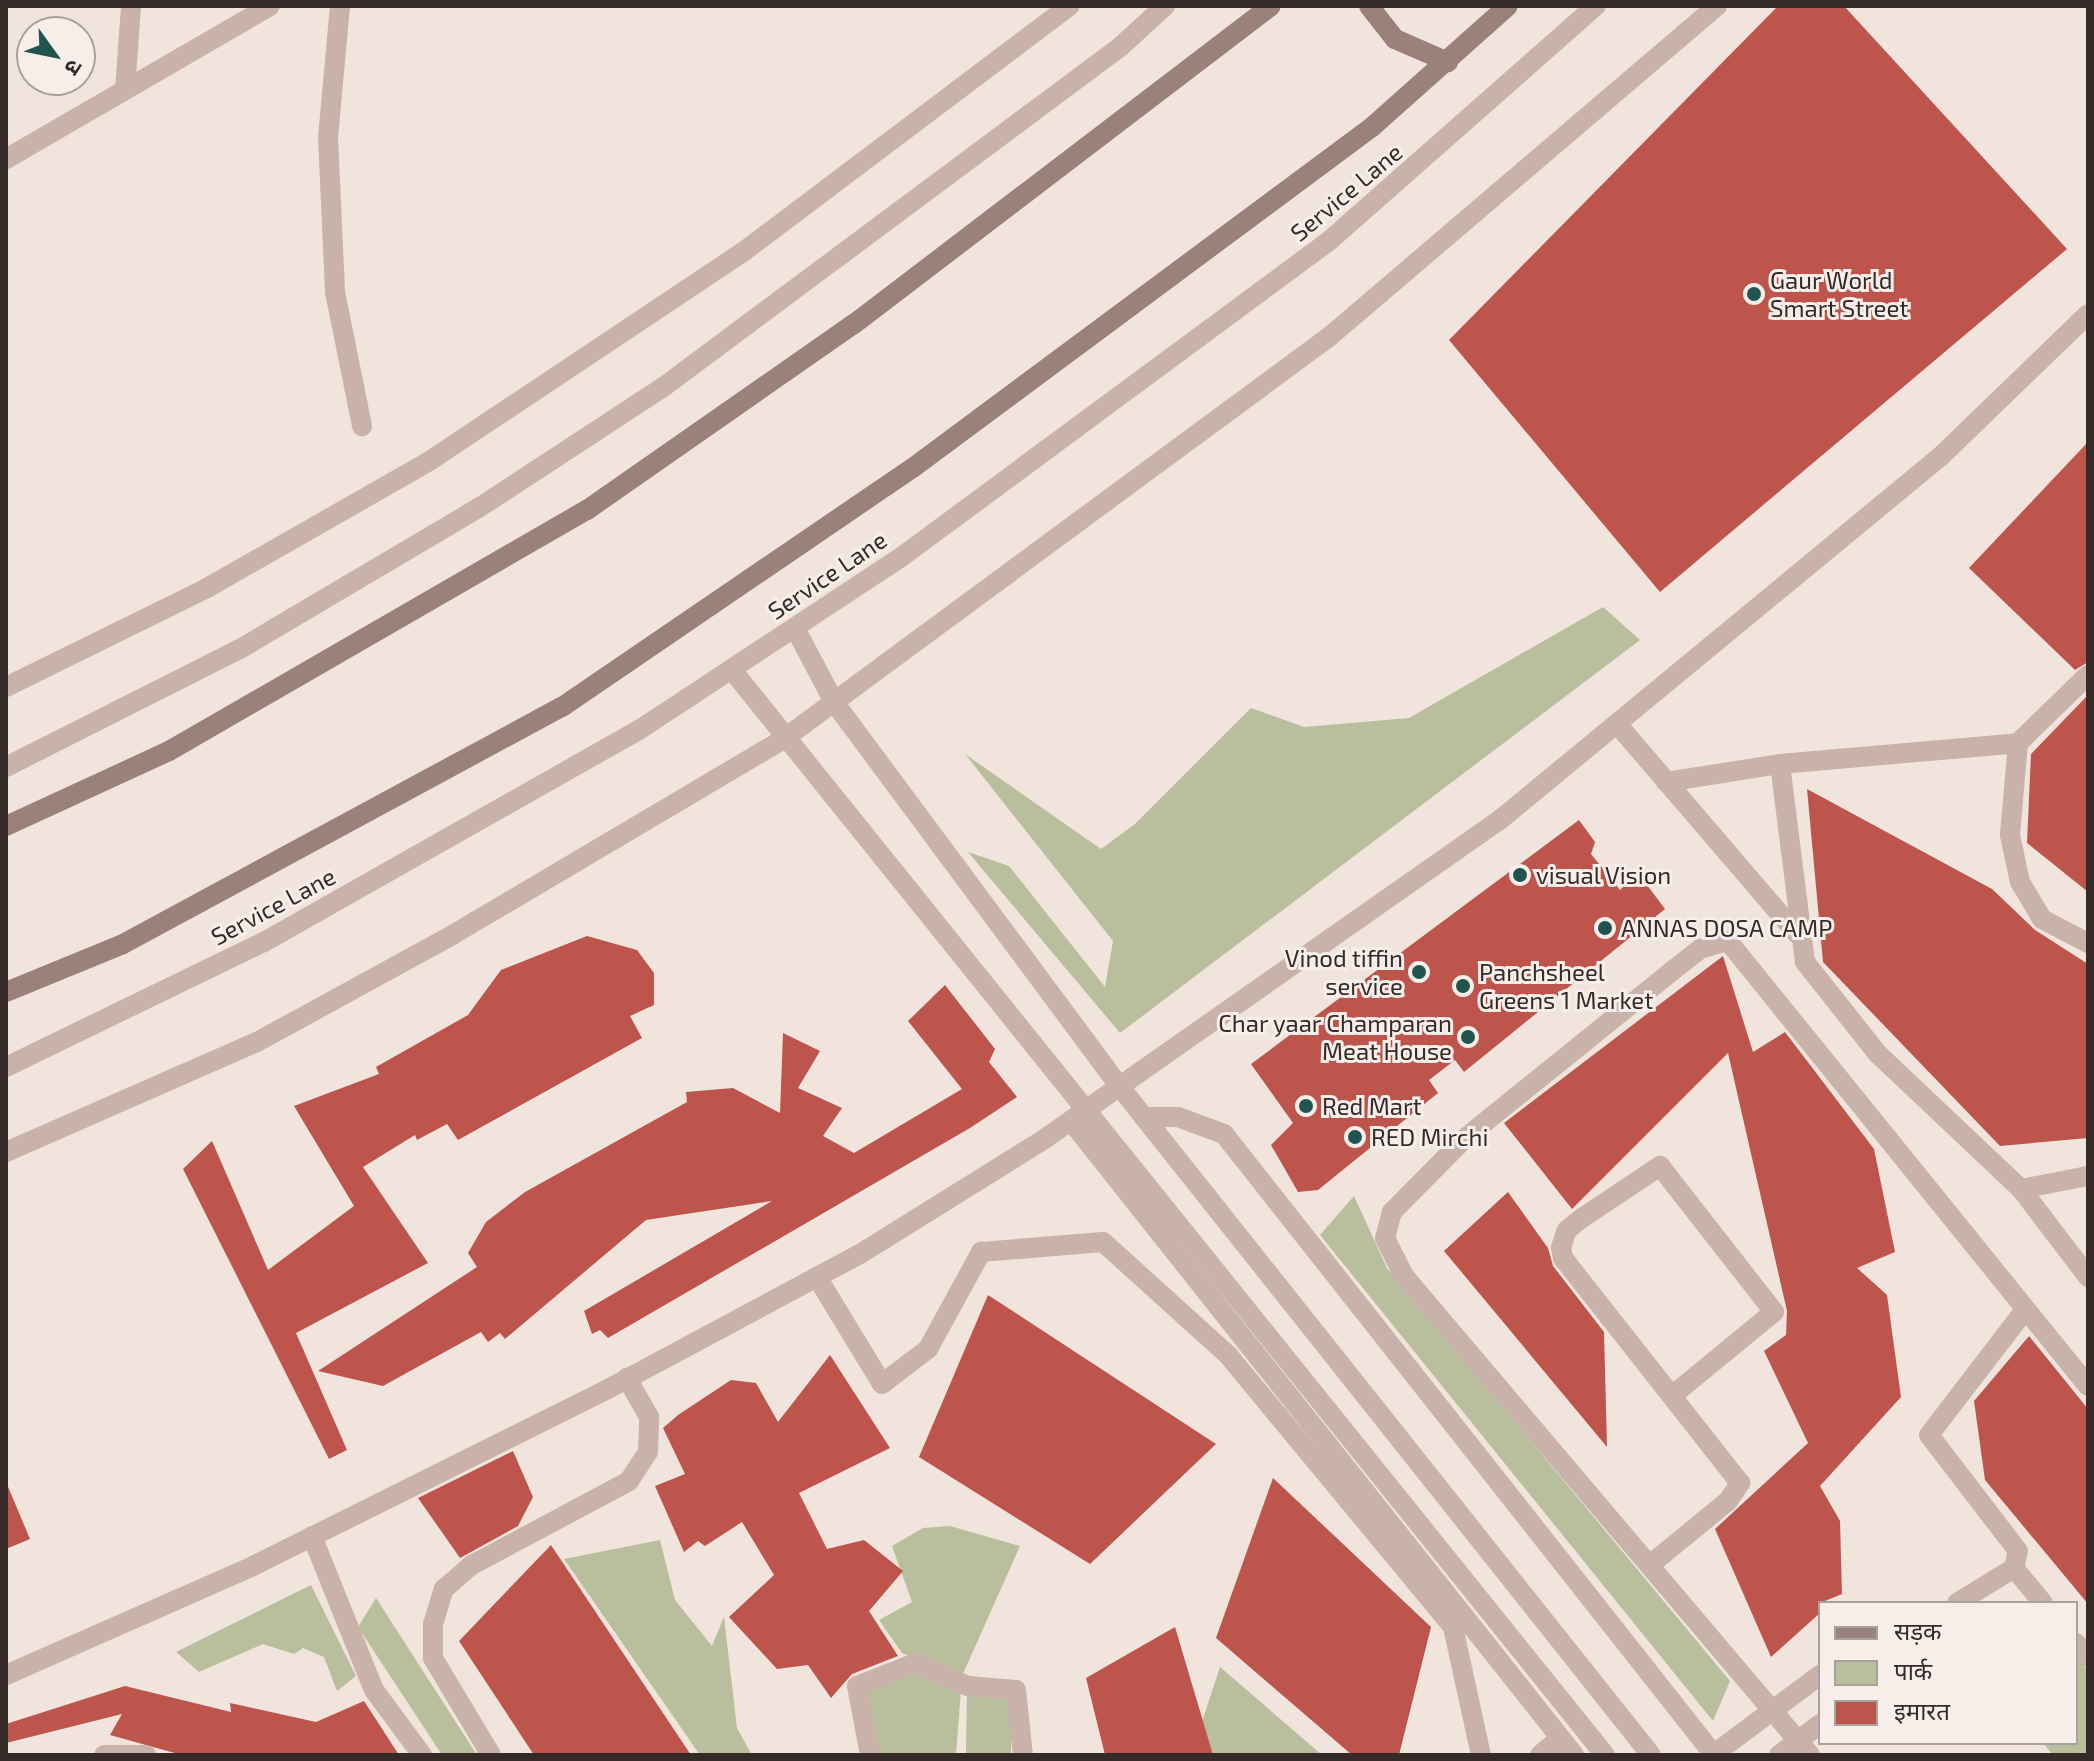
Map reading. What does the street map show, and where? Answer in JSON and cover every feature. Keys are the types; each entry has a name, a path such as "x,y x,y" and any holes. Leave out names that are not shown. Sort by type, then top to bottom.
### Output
{"main road":[{"path":"6,826 169,751 587,510 854,324 1271,6"},
{"path":"1369,6 1395,39 1448,62"},
{"path":"6,992 123,944 562,707 914,467 1372,127 1508,6"}],"street":[{"path":"125,90 131,6"},
{"path":"6,159 270,6"},
{"path":"340,6 328,137 335,292 362,426"},
{"path":"6,687 207,588 431,460 743,252 1070,6"},
{"path":"6,767 240,649 480,507 636,405 832,265 1165,6"},
{"name":"Service Lane","path":"6,1067 264,942 639,730 795,628 913,549 1329,241 1596,6"},
{"path":"6,1152 257,1042 454,934 785,738 1329,337 1717,6"},
{"path":"6,1675 312,1536 627,1378 817,1277 1078,1116 1501,819 1941,456 2088,314"},
{"path":"795,628 834,702 1120,1087 1651,1755"},
{"path":"732,670 1574,1755"},
{"path":"1666,782 1780,764 2018,743 2088,675"},
{"path":"1618,725 1797,934"},
{"path":"2018,743 2010,835 2020,882 2042,919 2088,943"},
{"path":"1780,764 1797,934 1818,983 1878,1054 2021,1189 2088,1277"},
{"path":"1804,1748 1404,1276 1385,1238 1392,1212 1464,1139 1700,949 1728,941 2088,1386"},
{"path":"1078,1116 1605,1755"},
{"path":"1144,1117 1178,1117 1224,1134 1714,1755 1818,1677"},
{"path":"1651,1564 1728,1501 1740,1483 1674,1394 1563,1258 1561,1247 1567,1230 1660,1166 1774,1312 1674,1394"},
{"path":"2021,1189 2088,1176"},
{"path":"817,1277 882,1384 928,1349 981,1252 1103,1242 1228,1355 1453,1627 1481,1755"},
{"path":"1960,1601 2014,1568 2018,1551 1929,1435 2025,1310"},
{"path":"491,1755 433,1658 433,1624 444,1589 472,1565 629,1481 648,1452 649,1417 627,1378"},
{"path":"312,1536 374,1690 422,1755"},
{"path":"2014,1568 2041,1601"},
{"path":"870,1755 857,1686 915,1663 968,1686 1016,1690 1023,1755"},
{"path":"1779,1755 1804,1748 1818,1727"},
{"path":"1540,1755 1560,1738"},
{"path":"104,1755 146,1755"}],"green space":[{"path":"1603,607 1640,640 1120,1033 968,852 1009,866 1105,987 1113,941 965,754 1101,849 1135,824 1251,708 1304,727 1409,718"},
{"path":"1354,1196 1387,1268 1730,1681 1713,1721 1320,1235"},
{"path":"950,1526 1020,1546 962,1676 902,1653 879,1620 912,1602 892,1546 923,1528"},
{"path":"660,1540 675,1600 712,1646 724,1617 737,1728 752,1755 700,1755 564,1559"},
{"path":"311,1585 356,1676 337,1691 324,1657 303,1648 294,1654 263,1644 199,1672 176,1652"},
{"path":"376,1598 477,1755 442,1755 358,1627"},
{"path":"2078,1658 2088,1671 2088,1755 2053,1755 2045,1745 2078,1745"},
{"path":"1220,1667 1322,1755 1191,1755"},
{"path":"920,1669 961,1690 956,1755 874,1755 863,1686"},
{"path":"967,1693 1012,1694 1011,1755 966,1755"}],"building":[{"name":"Gaur World Smart Street","path":"1778,6 1844,6 2067,249 1660,592 1449,340"},
{"path":"2088,442 2088,662 2075,670 1969,568"},
{"path":"2088,695 2088,892 2027,843 2031,754"},
{"path":"1807,789 1992,889 2035,930 2088,964 2088,1138 2000,1146 1823,962"},
{"name":"Panchsheel Greens 1 Market","path":"1579,820 1595,842 1591,854 1620,890 1638,873 1665,909 1464,1072 1455,1060 1429,1080 1438,1093 1318,1190 1298,1192 1271,1145 1293,1123 1251,1064"},
{"path":"587,936 637,950 654,973 654,1005 630,1016 642,1038 458,1140 447,1124 417,1140 415,1135 363,1167 428,1263 296,1333 347,1450 329,1459 183,1169 212,1141 268,1270 354,1206 294,1106 379,1074 376,1067 468,1015 501,970"},
{"path":"1723,956 1753,1052 1785,1032 1874,1149 1895,1252 1857,1268 1887,1295 1901,1397 1820,1486 1840,1521 1842,1594 1818,1601 1818,1615 1771,1657 1715,1529 1808,1443 1764,1351 1786,1335 1787,1311 1728,1053 1572,1209 1504,1123"},
{"path":"945,985 995,1049 989,1062 1017,1097 970,1128 608,1338 600,1330 592,1334 584,1311 772,1201 646,1220 505,1339 500,1333 488,1342 481,1332 383,1386 318,1371 477,1267 468,1253 486,1222 525,1192 687,1102 686,1092 733,1088 780,1113 783,1033 820,1051 798,1088 842,1108 823,1136 854,1153 962,1089 908,1021"},
{"path":"1508,1192 1548,1248 1553,1266 1604,1332 1607,1447 1444,1251"},
{"path":"988,1295 1216,1444 1090,1564 919,1457"},
{"path":"2029,1336 2088,1409 2088,1604 1985,1480 1974,1401"},
{"path":"830,1355 890,1448 799,1493 827,1549 864,1540 903,1571 869,1611 898,1656 852,1674 831,1698 808,1665 777,1669 729,1617 774,1575 742,1522 705,1546 698,1541 684,1552 655,1486 685,1474 663,1428 678,1415 731,1380 756,1383 778,1422"},
{"path":"513,1451 533,1497 518,1526 460,1558 418,1498"},
{"path":"1273,1478 1431,1627 1399,1755 1352,1755 1216,1638"},
{"path":"6,1482 30,1539 6,1549"},
{"path":"551,1545 691,1755 534,1755 459,1641"},
{"path":"1175,1627 1213,1755 1105,1755 1086,1678"},
{"path":"125,1686 231,1712 230,1703 316,1722 364,1701 399,1755 182,1755 110,1735 122,1714 6,1743 6,1724"}],"place":[{"name":"Gaur World Smart Street","path":"1754,294"},
{"name":"visual Vision","path":"1520,875"},
{"name":"ANNAS DOSA CAMP","path":"1605,928"},
{"name":"Vinod tiffin service","path":"1419,972"},
{"name":"Panchsheel Greens 1 Market","path":"1463,986"},
{"name":"Char yaar Champaran Meat House","path":"1468,1037"},
{"name":"Red Mart","path":"1306,1106"},
{"name":"RED Mirchi","path":"1355,1137"}]}
